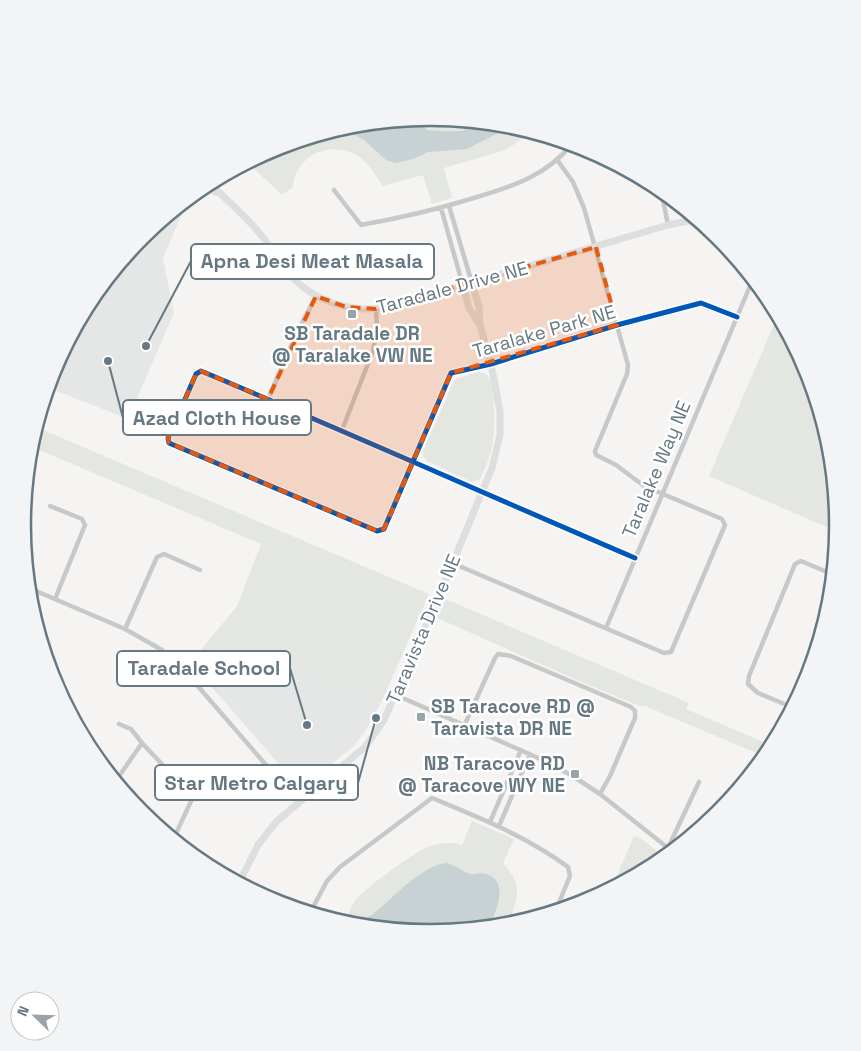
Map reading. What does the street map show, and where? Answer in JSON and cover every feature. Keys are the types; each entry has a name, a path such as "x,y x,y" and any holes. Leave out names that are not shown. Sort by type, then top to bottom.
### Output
{"street":[{"path":"334,190 361,224 411,216 514,186 530,179 558,161 567,150"},
{"path":"452,563 664,653 671,652 725,525 722,519 644,486 616,465 596,455 595,451 628,369 596,247 579,195 573,182 558,161"},
{"name":"Taradale Drive NE","path":"216,190 232,203 262,235 290,275 316,296 346,306 376,310 689,221"},
{"name":"Taradale Drive NE","path":"214,191 219,193"},
{"path":"663,202 668,226"},
{"path":"449,206 472,283"},
{"path":"441,208 463,286"},
{"name":"Taravista Drive NE","path":"242,877 258,845 277,821 365,747 383,722 492,468 500,435 500,411 491,364 480,325 479,306 472,283"},
{"name":"Taravista Drive NE","path":"463,286 470,308 480,325"},
{"name":"Taralake Way NE","path":"606,628 750,286"},
{"path":"268,399 297,332 316,296"},
{"name":"Taralake Park NE","path":"414,461 451,373 491,364 617,325 701,303 736,317"},
{"path":"342,430 371,360 376,330 376,310"},
{"path":"414,461 384,529 378,531 170,443 168,438 196,374 201,371 414,461 635,558"},
{"path":"50,506 82,519 85,525 55,599"},
{"path":"125,629 157,557 164,554 200,570"},
{"path":"787,705 758,693 748,684 749,676 795,564 801,561 827,572"},
{"path":"37,591 125,629 162,650 189,677 298,802"},
{"path":"465,724 498,654 512,656 631,707 635,712 635,718 610,776 600,794"},
{"path":"396,695 465,724 572,775 600,794 667,847"},
{"path":"119,724 131,729 193,798 177,834"},
{"path":"120,776 142,743"},
{"path":"490,822 521,750"},
{"path":"499,826 530,754"},
{"path":"669,845 699,782"},
{"path":"313,907 327,881 340,867 432,798 499,826 538,847 568,867 570,876 558,904"}],"highlighted area":[{"path":"596,247 617,325 451,373 384,529 377,531 169,443 168,438 196,374 201,371 268,399 316,296 346,307 376,309"}],"shaded area":[{"path":"421,126 428,130 462,131 468,128 499,133 467,149 428,152 413,159 395,163 386,160 364,140 353,134"},
{"path":"430,126 483,130 524,138 506,150 444,168 452,198 432,204 423,175 383,186 366,162 347,151 336,149 326,150 307,159 295,176 293,187 282,195 253,168 302,147 327,140 378,130"},
{"path":"183,212 163,258 174,313 128,419 55,390 72,349 114,282 148,243"},
{"path":"774,323 789,349 809,397 816,422 826,473 830,528 709,476"},
{"path":"479,372 486,374 490,379 494,398 494,431 491,451 482,476 480,480 472,482 427,461 423,456 423,451 454,381"},
{"path":"43,430 429,594 381,703 254,651 216,692 190,663 237,606 261,544 39,450"},
{"path":"443,598 689,703 686,709 765,743 758,753 645,706 639,706 577,680 435,617"},
{"path":"254,651 381,703 364,733 354,746 302,788 299,787 216,692"},
{"path":"472,821 514,839 503,863 510,871 516,886 516,900 511,916 457,924 430,925 404,924 348,916 354,902 359,897 377,881 421,850 436,844 454,843 462,845"},
{"path":"634,836 641,838 658,853 630,871 615,879"},
{"path":"446,863 468,873 482,873 494,878 498,884 499,898 492,920 430,925 367,919 417,876 437,865"}],"cycle path":[{"path":"635,558 527,511 418,464 364,441 310,417 201,371 196,374 168,438 169,443 377,531 384,529 451,373 491,364 617,325 701,303 737,317"}],"place":[{"name":"SB Taradale DR @ Taralake VW NE","path":"352,314"},
{"name":"Apna Desi Meat Masala","path":"146,346"},
{"name":"Azad Cloth House","path":"108,361"},
{"name":"SB Taracove RD @ Taravista DR NE","path":"421,717"},
{"name":"Star Metro Calgary","path":"376,718"},
{"name":"Taradale School","path":"307,725"},
{"name":"NB Taracove RD @ Taracove WY NE","path":"575,774"}]}
